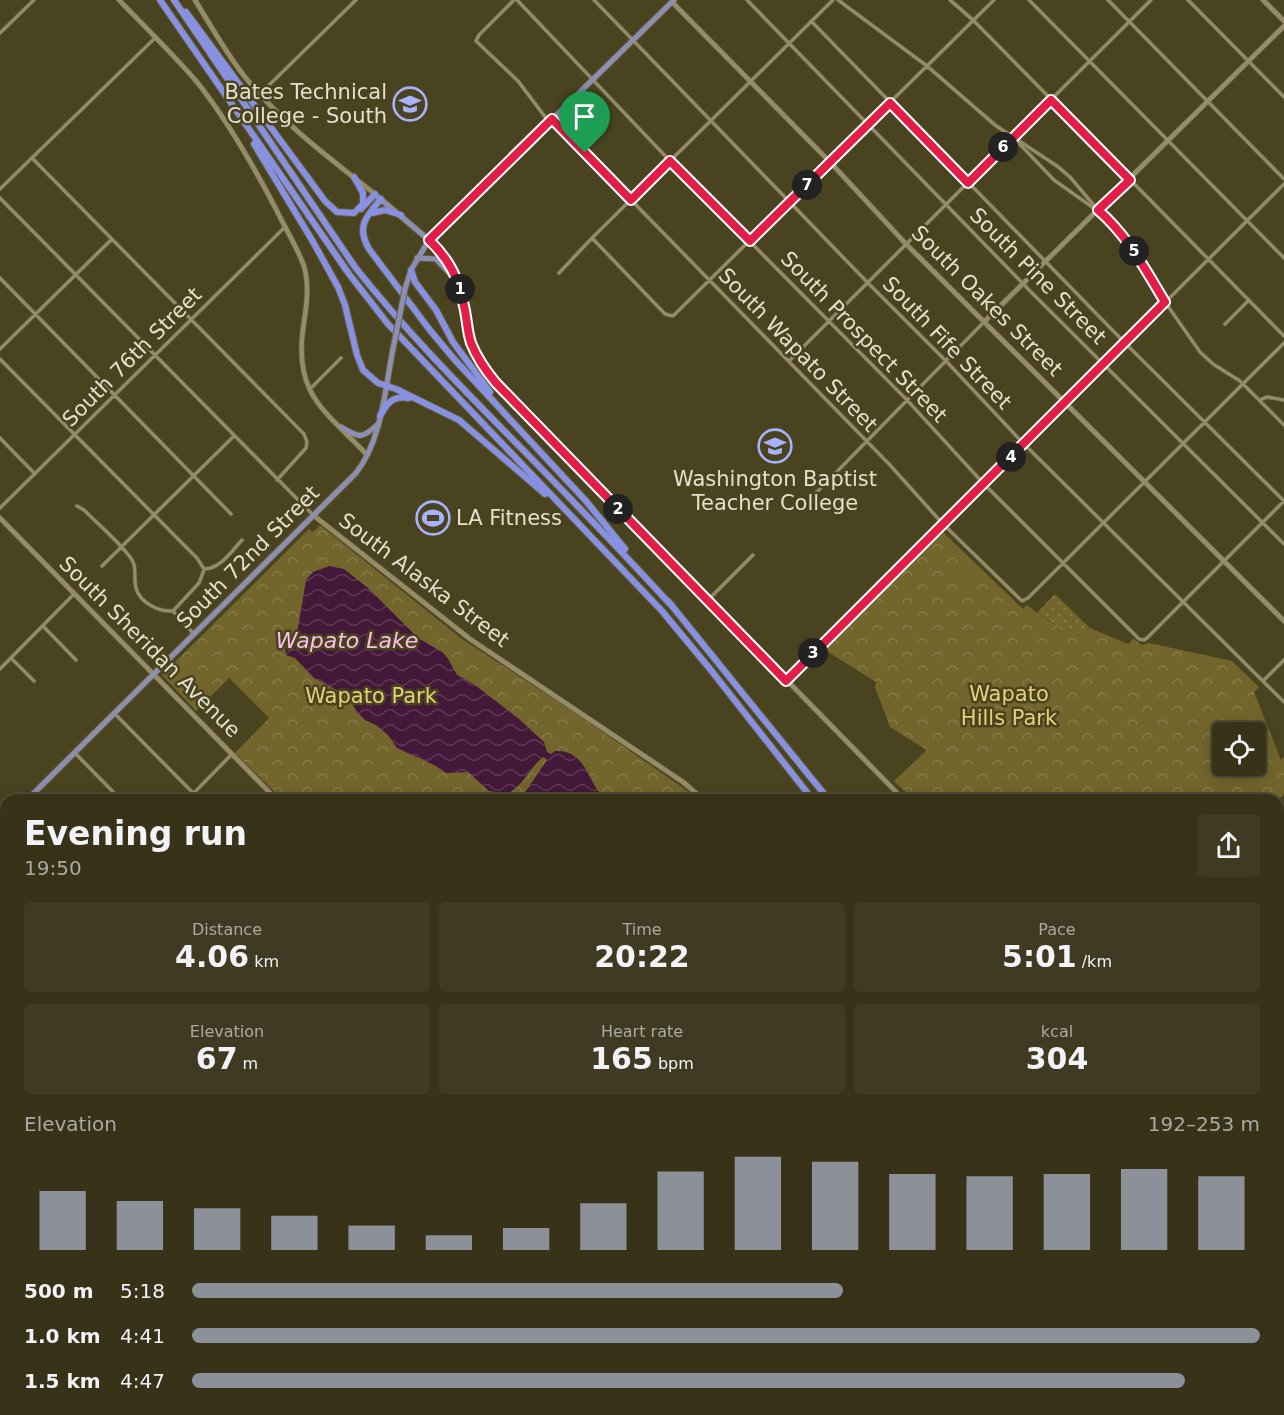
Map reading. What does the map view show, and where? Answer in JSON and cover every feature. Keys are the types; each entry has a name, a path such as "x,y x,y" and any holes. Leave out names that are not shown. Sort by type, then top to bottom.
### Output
{"highway":[{"path":"159,0 349,274 388,324 453,395 579,523 684,637 808,794"},
{"path":"175,0 221,57 327,204 338,212 354,213 367,205 375,194"},
{"path":"175,0 355,267 382,302 670,604"},
{"path":"231,104 332,274 345,305 360,364 371,378 448,413 467,425 579,523"},
{"path":"354,177 364,198 362,206 354,213"},
{"path":"381,199 363,225 363,234 373,254 429,329 586,501 826,794"},
{"path":"367,218 380,210 388,210 401,215"},
{"path":"411,270 415,282 436,310 464,359 521,429"},
{"path":"380,416 388,402 396,398 424,402"}],"main road":[{"name":"South 72nd Street","path":"34,792 352,478 368,455 380,416 405,289 411,270 429,240 672,1"},
{"path":"375,194 429,240"},
{"path":"417,258 436,259 457,281"},
{"path":"341,427 361,436 366,435 378,424"}],"street":[{"path":"0,33 34,0"},
{"path":"119,0 182,65 224,119 255,168 302,262 307,295 301,355 303,374 309,390 318,404 368,455"},
{"path":"195,0 236,64 260,94 309,143 375,194"},
{"path":"260,94 356,0"},
{"name":"South Wapato Street","path":"515,0 479,35 476,41 518,81 551,121 789,361 943,524 1022,601 1028,598 1062,563"},
{"name":"South Prospect Street","path":"515,0 670,161 907,400 983,483 1135,636 1146,639 1183,602"},
{"name":"South Fife Street","path":"594,0 1024,444 1284,702"},
{"name":"South Pine Street","path":"747,0 1023,284 1284,544"},
{"path":"559,273 833,0"},
{"path":"838,0 927,66 995,125 1070,177 1132,247 1165,302 1200,352 1213,364 1243,384 1284,425"},
{"path":"950,0 1284,336"},
{"path":"592,238 671,317 994,0"},
{"path":"1029,0 1284,258"},
{"path":"1108,0 1284,178"},
{"path":"789,361 1151,0"},
{"path":"1188,0 1284,97"},
{"path":"809,501 984,322 1130,180 1284,23 1263,0"},
{"name":"South Oakes Street","path":"672,1 830,162 906,244 1143,483 1284,621"},
{"path":"811,21 1045,262 1284,501 1183,602"},
{"path":"0,189 155,38"},
{"path":"1013,137 1054,180 1098,210"},
{"path":"32,158 306,437 307,442 303,453 277,480"},
{"path":"786,681 1284,183"},
{"name":"South Alaska Street","path":"0,198 313,515 470,639 683,782 697,794"},
{"name":"South 76th Street","path":"0,508 285,227"},
{"path":"0,349 112,239"},
{"path":"429,240 445,257 457,281 471,342 489,374 898,794"},
{"path":"0,278 231,514"},
{"path":"1226,324 1249,300"},
{"path":"1062,563 1284,343"},
{"path":"309,390 341,358"},
{"path":"0,359 197,558 204,569"},
{"path":"1260,400 1267,397 1284,400"},
{"path":"102,566 234,436"},
{"path":"0,438 35,474"},
{"path":"77,506 84,510 132,560 139,594 154,608 173,611 199,583 204,569"},
{"name":"South Sheridan Avenue","path":"0,518 271,794"},
{"path":"204,569 210,569 218,564 242,540"},
{"path":"707,600 753,555"},
{"path":"0,669 74,594"},
{"path":"173,611 194,634"},
{"path":"43,626 76,660"},
{"path":"11,658 34,681"},
{"path":"1263,681 1284,660"},
{"path":"114,713 193,793 232,754"},
{"path":"75,753 115,794"}],"green space":[{"name":"Wapato Park","path":"320,525 462,639 577,714 689,792 687,794 277,794 235,753 269,718 229,678 196,711 162,675 309,529 313,532"},
{"name":"Wapato Hills Park","path":"943,532 1023,609 1027,605 1060,627 1083,635 1090,628 1128,644 1133,639 1142,645 1149,643 1232,661 1259,687 1254,692 1266,722 1212,722 1212,776 1266,776 1266,722 1281,760 1284,757 1284,794 908,794 894,781 927,750 890,727 875,687 876,682 825,650"},
{"path":"962,564 975,575 967,582 958,582 951,575"},
{"path":"1055,594 1090,628 1083,635 1061,628 1037,613"}],"water":[{"name":"Wapato Lake","path":"329,566 344,569 368,588 418,638 442,652 457,675 475,685 519,719 544,742 547,752 551,754 555,751 566,752 575,756 582,763 601,794 524,794 547,760 544,757 518,786 507,794 489,791 468,772 446,773 397,748 388,735 357,712 348,696 314,678 295,658 286,655 285,648 298,628 306,580 313,572"}],"place":[{"name":"Bates Technical College - South","path":"410,104"},
{"name":"Washington Baptist Teacher College","path":"775,446"},
{"name":"LA Fitness","path":"433,518"}],"route":[{"path":"1051,100 1130,180 1098,210 1118,229 1132,247 1165,302 786,681 496,383 480,361 471,342 465,307 451,267 442,253 429,240 552,119 585,153 631,200 670,161 750,241 890,103 968,183 1051,100"}]}
